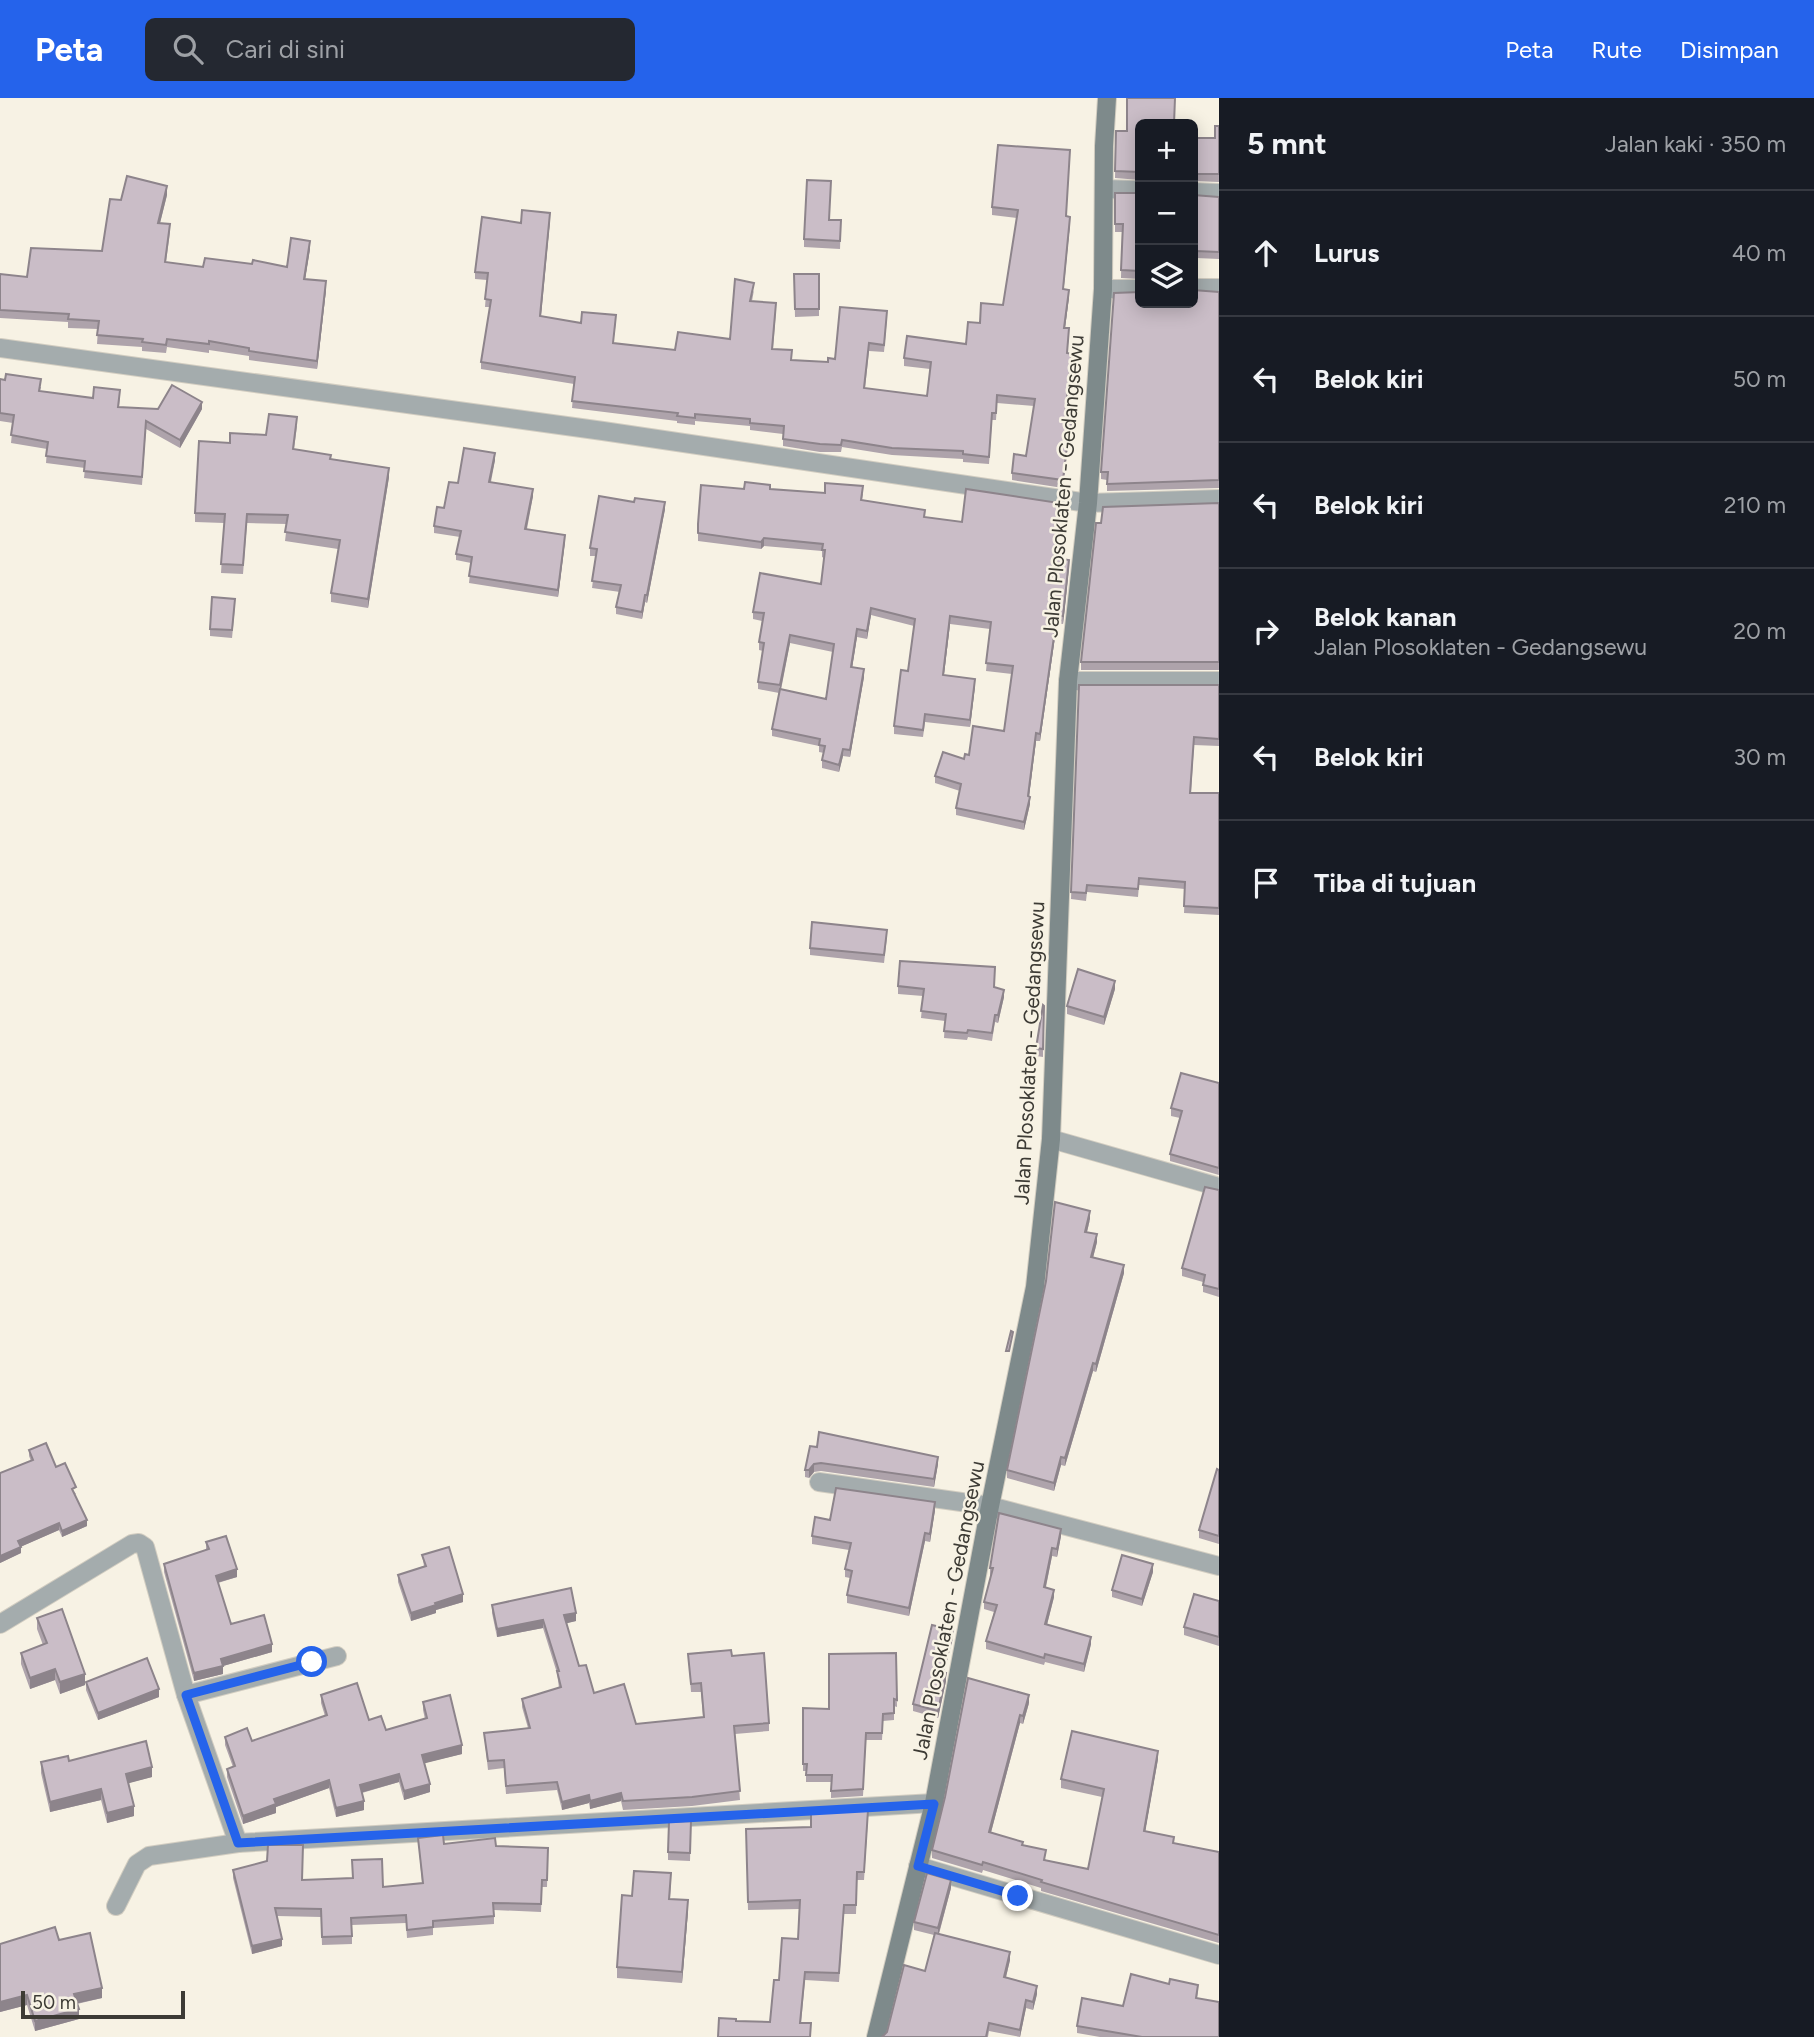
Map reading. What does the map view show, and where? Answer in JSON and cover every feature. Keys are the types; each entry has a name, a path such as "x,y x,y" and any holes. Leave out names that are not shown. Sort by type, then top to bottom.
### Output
{"main road":[{"name":"Jalan Plosoklaten - Gedangsewu","path":"876,2037 934,1804 990,1506 1035,1287 1051,1139 1068,681 1088,503 1103,289 1107,98"}],"street":[{"path":"1104,189 1135,190"},
{"path":"1198,192 1219,193"},
{"path":"1198,288 1219,288"},
{"path":"1103,289 1135,289"},
{"path":"0,348 603,431 1088,503 1219,499"},
{"path":"1068,681 1219,681"},
{"path":"1051,1139 1219,1186"},
{"path":"819,1482 990,1506 1219,1566"},
{"path":"0,1624 132,1544 139,1543 145,1547 186,1695 238,1843"},
{"path":"186,1695 337,1656"},
{"path":"116,1906 137,1864 142,1860 238,1843 934,1804"},
{"path":"918,1866 1219,1955"}],"building":[{"path":"1127,98 1175,98 1174,119 1135,119 1135,172 1115,171 1116,131 1127,131"},
{"path":"1215,126 1219,126 1219,174 1198,174 1198,138 1215,138"},
{"path":"998,145 1070,150 1066,216 1070,217 1063,289 1069,290 1064,328 1069,328 1067,353 1072,354 1065,415 1073,416 1063,480 1012,473 1014,454 1026,456 1035,399 997,395 996,413 992,413 989,457 963,454 963,451 892,448 842,440 841,445 820,444 783,439 784,426 750,423 750,419 695,414 695,418 677,416 678,413 572,401 575,377 481,362 491,300 485,299 488,273 475,272 482,217 521,223 522,210 550,213 540,316 581,323 582,312 616,315 613,343 675,350 678,332 730,339 735,279 754,283 750,301 776,303 772,349 792,350 791,360 828,362 828,358 835,359 840,307 887,311 884,345 869,343 864,388 927,396 931,362 904,358 907,336 966,344 968,322 980,323 981,303 1003,305 1018,210 992,207"},
{"path":"127,176 167,186 158,223 170,224 165,262 203,267 205,258 252,264 253,260 287,267 291,238 310,241 304,279 326,281 317,361 249,351 249,348 209,341 209,344 167,339 166,345 142,342 143,339 97,335 99,321 68,319 69,314 0,310 0,274 27,277 31,248 102,251 110,199 121,200"},
{"path":"807,180 831,181 829,220 841,220 840,241 804,239"},
{"path":"1115,193 1135,193 1135,271 1121,270 1123,224 1115,224"},
{"path":"1198,195 1219,197 1219,252 1198,251"},
{"path":"794,274 819,274 819,309 795,309"},
{"path":"1198,290 1219,292 1219,480 1107,484 1108,472 1101,472 1114,293 1135,292 1135,308 1198,308"},
{"path":"6,374 41,379 39,391 93,398 94,387 120,390 118,407 158,409 172,385 202,402 180,440 146,421 142,477 84,471 85,461 46,456 48,442 11,435 14,415 0,413 0,379 5,380"},
{"path":"269,414 297,417 293,449 331,455 330,459 389,468 368,599 331,593 340,540 285,532 288,515 247,514 243,565 221,564 225,514 195,513 199,441 230,443 230,433 266,435"},
{"path":"464,448 495,453 489,482 533,489 525,529 565,535 558,590 469,576 472,557 456,554 461,531 434,526 437,507 444,508 449,482 458,483"},
{"path":"745,482 770,485 770,489 825,493 825,483 863,486 861,500 925,510 924,517 962,522 966,489 1059,503 1054,558 1069,560 1063,616 1057,616 1040,734 1036,733 1030,797 1024,822 956,808 961,784 935,776 943,752 964,759 965,754 969,755 973,726 1004,731 1013,666 986,663 991,622 950,616 943,675 975,679 970,720 925,714 923,730 894,726 901,670 908,671 915,619 871,608 867,631 857,629 851,667 864,669 850,750 843,749 839,765 822,760 825,746 819,745 820,739 772,729 780,689 826,699 834,644 790,635 780,685 758,682 764,643 759,642 764,613 753,612 760,573 821,584 825,550 822,550 823,544 764,538 761,542 698,533 701,485 744,489"},
{"path":"599,496 634,502 635,498 665,502 642,612 616,607 621,585 592,581 597,549 590,548"},
{"path":"1219,503 1219,662 1081,662 1096,523 1101,523 1103,507"},
{"path":"212,597 235,599 232,630 210,629"},
{"path":"1079,685 1219,685 1219,739 1194,737 1190,793 1219,793 1219,908 1184,906 1185,882 1139,878 1138,889 1087,885 1086,893 1071,892"},
{"path":"812,922 887,930 884,955 810,948"},
{"path":"900,961 995,967 994,987 1004,990 992,1033 944,1031 946,1014 921,1011 924,989 898,986"},
{"path":"1078,969 1115,981 1104,1017 1067,1006"},
{"path":"1044,1006 1043,1049 1036,1048"},
{"path":"1181,1073 1219,1083 1219,1168 1170,1154 1182,1111 1171,1108"},
{"path":"1205,1187 1219,1190 1219,1289 1203,1285 1205,1275 1182,1268"},
{"path":"1055,1202 1090,1211 1085,1232 1097,1234 1091,1257 1124,1265 1096,1364 1093,1363 1065,1458 1061,1457 1054,1483 1007,1470 1046,1281"},
{"path":"1011,1331 1009,1351 1006,1351"},
{"path":"819,1432 938,1457 934,1479 821,1463 805,1470 810,1446 817,1447"},
{"path":"46,1443 56,1467 65,1463 76,1487 72,1489 87,1520 62,1531 59,1523 18,1541 21,1547 0,1556 0,1473 33,1460 29,1450"},
{"path":"1217,1469 1219,1470 1219,1536 1199,1530"},
{"path":"836,1488 935,1502 930,1534 925,1533 909,1608 847,1595 852,1571 845,1569 851,1543 812,1536 815,1517 830,1520"},
{"path":"999,1513 1061,1529 1057,1549 1052,1548 1044,1587 1054,1590 1045,1624 1091,1637 1084,1664 1045,1654 1044,1658 986,1641 997,1605 984,1602 993,1568 990,1568"},
{"path":"226,1536 237,1569 216,1576 231,1624 264,1615 272,1644 221,1659 223,1666 194,1673 164,1564 209,1549 206,1542"},
{"path":"449,1547 463,1594 411,1613 398,1575 426,1566 422,1555"},
{"path":"1122,1555 1153,1564 1142,1599 1112,1590"},
{"path":"571,1588 576,1613 564,1615 579,1666 586,1665 594,1693 624,1684 636,1724 704,1717 701,1683 691,1684 688,1654 731,1650 732,1656 764,1653 769,1723 734,1726 740,1791 623,1801 621,1793 590,1801 589,1795 562,1802 557,1782 506,1786 504,1760 488,1761 484,1733 530,1728 522,1699 561,1687 559,1671 543,1620 497,1629 492,1605"},
{"path":"1194,1594 1219,1601 1219,1637 1184,1627"},
{"path":"62,1609 85,1674 60,1682 55,1669 30,1678 21,1653 47,1643 37,1618"},
{"path":"932,1625 953,1630 942,1672 946,1673 938,1711 913,1704"},
{"path":"896,1653 897,1700 894,1699 894,1713 883,1714 882,1733 866,1733 863,1789 831,1791 832,1775 806,1775 807,1764 803,1764 803,1708 829,1709 829,1654"},
{"path":"147,1658 159,1689 98,1713 86,1682"},
{"path":"968,1678 1029,1695 1023,1716 1020,1715 989,1832 1023,1842 1022,1845 1046,1850 1044,1860 1088,1869 1104,1789 1061,1779 1072,1731 1158,1751 1144,1831 1174,1837 1173,1843 1219,1852 1219,1935 983,1862 982,1865 932,1850"},
{"path":"357,1683 369,1720 381,1716 386,1730 427,1718 423,1702 450,1695 462,1745 422,1755 430,1784 404,1791 399,1774 360,1785 364,1801 336,1808 329,1780 274,1799 276,1804 243,1816 227,1769 235,1766 225,1737 247,1728 252,1741 327,1715 321,1695"},
{"path":"146,1741 152,1767 126,1774 134,1806 107,1813 101,1789 50,1802 41,1762 68,1756 69,1761"},
{"path":"868,1810 864,1872 857,1872 856,1905 844,1905 839,1973 805,1972 800,2023 811,2023 810,2037 718,2037 719,2018 770,2022 774,1980 779,1980 782,1938 798,1939 800,1900 748,1902 746,1829 811,1827 811,1813"},
{"path":"691,1821 690,1853 668,1852 669,1822"},
{"path":"443,1835 444,1844 495,1838 496,1846 548,1848 547,1880 542,1880 541,1904 493,1903 494,1916 433,1921 433,1927 407,1930 406,1915 351,1918 352,1936 322,1937 321,1909 275,1908 282,1939 252,1946 233,1870 267,1861 268,1845 303,1845 302,1880 353,1878 352,1860 382,1859 383,1887 423,1883 418,1838"},
{"path":"634,1871 671,1873 669,1899 688,1900 682,1972 617,1967 622,1895 632,1896"},
{"path":"927,1873 951,1880 938,1928 914,1922"},
{"path":"55,1927 59,1940 90,1933 102,1988 74,1994 79,2009 35,2021 27,1995 0,2002 0,1944"},
{"path":"935,1933 1010,1952 1004,1977 1037,1986 1033,2002 1026,2000 1020,2030 989,2023 986,2037 882,2037 887,2032 904,1965 925,1971"},
{"path":"1131,1974 1169,1984 1170,1979 1198,1985 1196,1998 1219,2002 1219,2037 1142,2037 1077,2026 1082,1998 1123,2006"}],"route":[{"path":"312,1662 186,1695 238,1843 934,1804 918,1866 1018,1896"}]}
